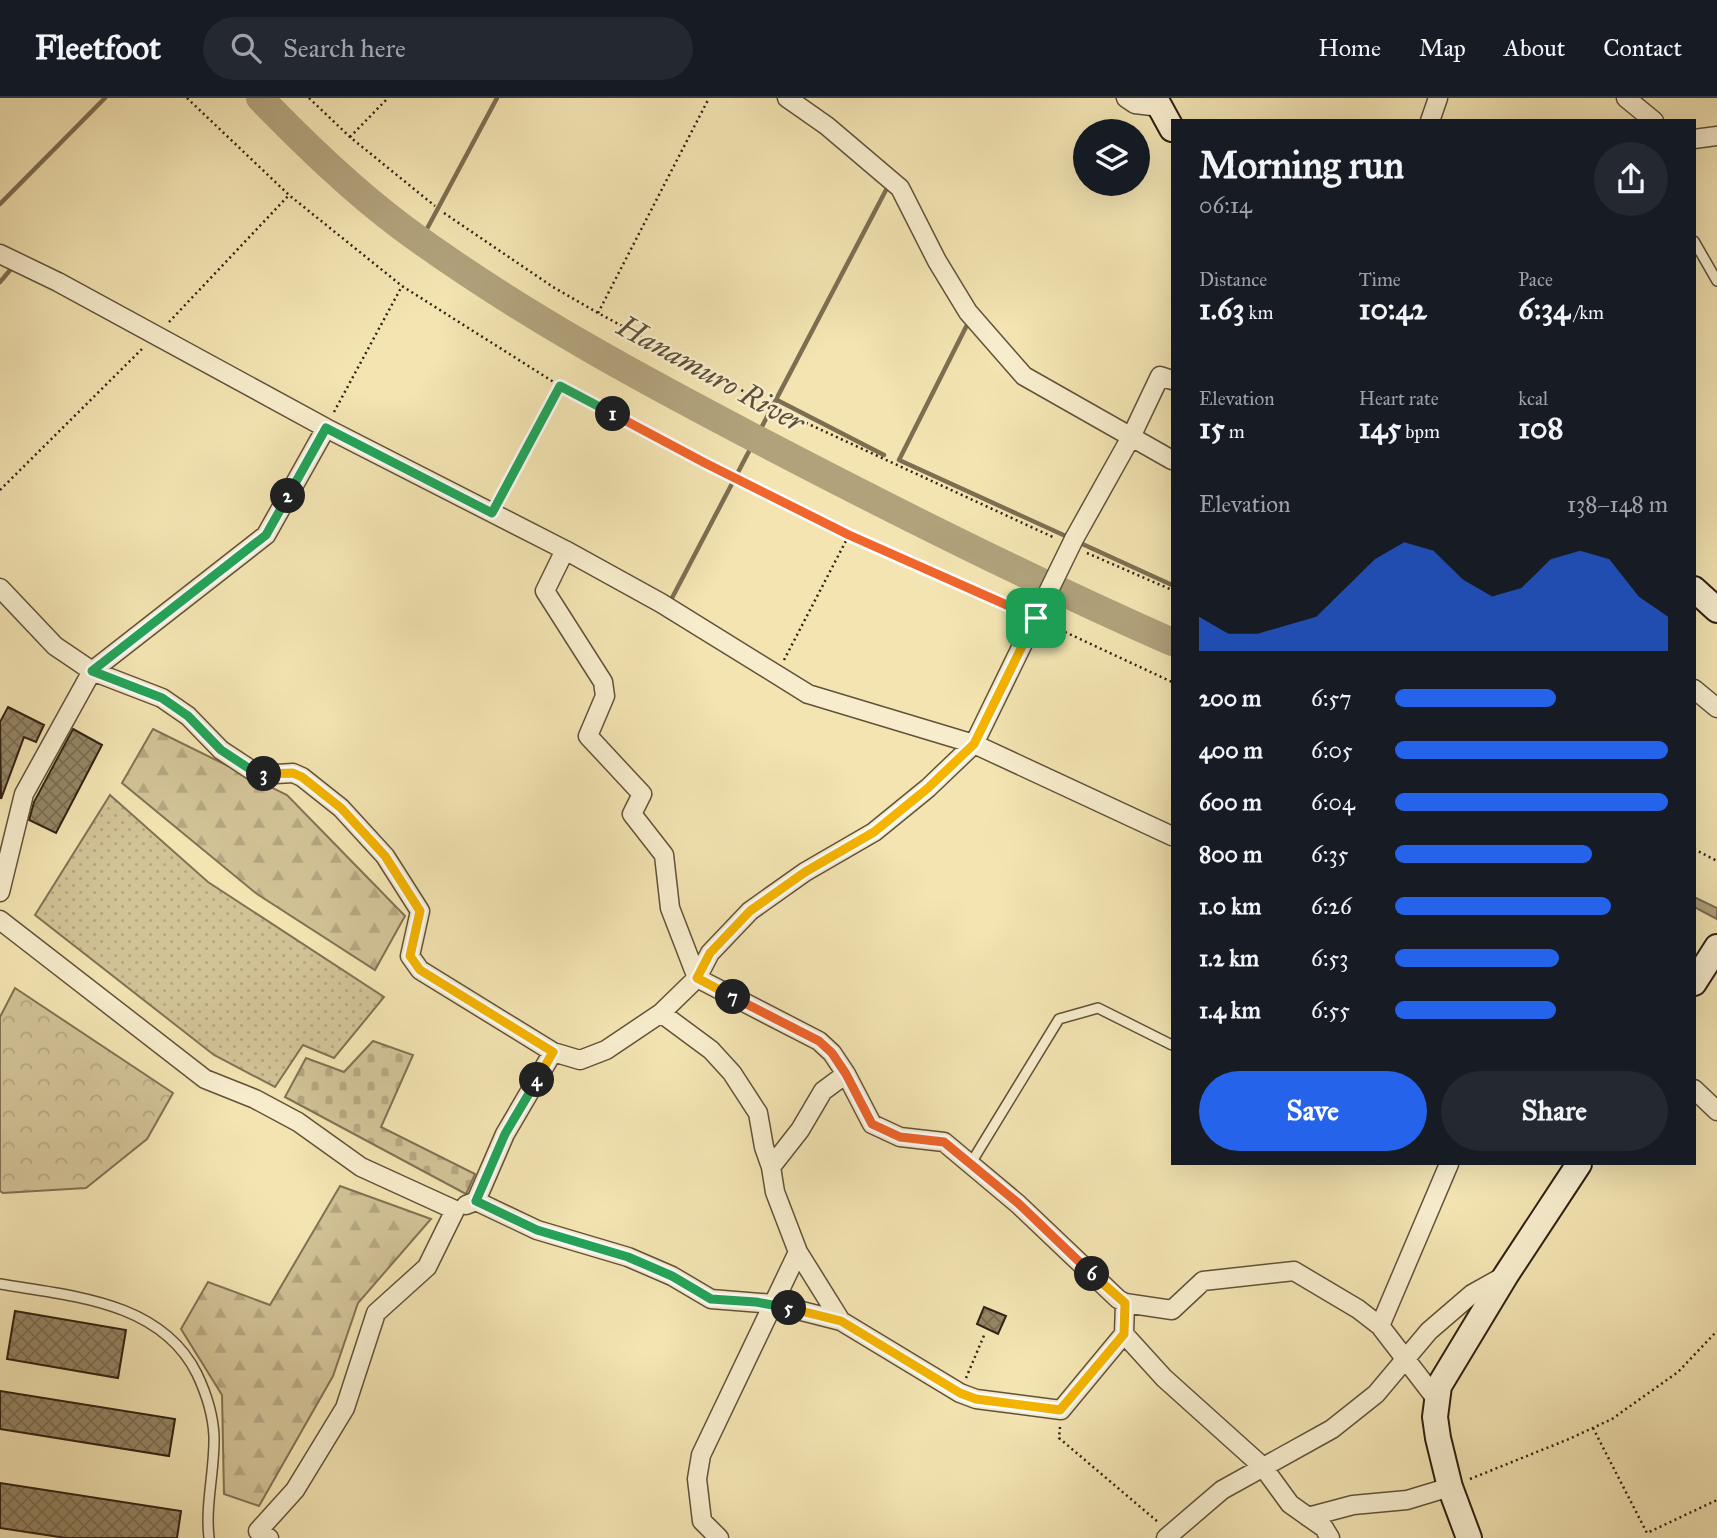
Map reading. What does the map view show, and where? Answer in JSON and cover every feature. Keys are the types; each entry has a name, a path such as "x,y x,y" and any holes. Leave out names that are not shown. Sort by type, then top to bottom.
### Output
{"main road":[{"path":"1157,103 1171,127"},
{"path":"1696,591 1717,610"},
{"path":"1696,981 1716,949"},
{"path":"1469,1538 1450,1487 1438,1438 1435,1417 1439,1386 1455,1355 1578,1165"}],"street":[{"path":"787,98 827,126 900,188 937,261 968,312 1024,376 1171,459"},
{"path":"1126,98 1135,104 1157,103"},
{"path":"1431,119 1438,98"},
{"path":"1626,98 1652,119"},
{"path":"1696,139 1717,136"},
{"path":"0,254 157,334 326,428 565,550 661,603 808,694 974,744 1171,836"},
{"path":"0,588 55,646 92,671 162,698 188,716 221,750 259,775 293,773 341,808 385,856 420,911 410,956 420,970 553,1052 580,1060 606,1050 661,1013 697,978 710,953 750,911 805,872 874,832 928,788 974,744 1074,539 1160,376 1171,380"},
{"path":"0,892 24,793 92,671 266,535 326,428"},
{"path":"565,550 545,591 603,682 605,696 588,736 642,794 632,814 664,855 670,908 697,978 819,1041 832,1053 846,1074 872,1124 900,1137 944,1142 971,1163 1125,1303 1172,1310 1203,1281 1294,1271 1358,1308 1380,1326 1437,1400"},
{"path":"1696,691 1717,708"},
{"path":"0,920 205,1079 255,1099 298,1122 361,1167 455,1210"},
{"path":"661,1013 711,1050 732,1073 758,1113 775,1192 798,1252 841,1321"},
{"path":"269,1538 258,1531 295,1490 345,1408 376,1313 427,1267 455,1210 476,1201 505,1134 553,1052"},
{"path":"771,1167 800,1130 823,1091 846,1074"},
{"path":"1696,1091 1717,1111"},
{"path":"1380,1326 1449,1165"},
{"path":"476,1201 537,1230 628,1257 672,1276 711,1299 774,1304 841,1321 960,1393 976,1399 1060,1410 1124,1334 1125,1303"},
{"path":"719,1538 702,1521 697,1479 701,1455 798,1252"},
{"path":"1168,1535 1222,1490 1332,1429 1377,1394 1429,1331 1472,1294 1506,1275"},
{"path":"1124,1334 1164,1378 1263,1467 1290,1504 1308,1517 1322,1535"},
{"path":"1308,1517 1353,1505 1407,1500 1450,1487"}],"lane":[{"path":"1696,244 1717,281"},
{"path":"971,1163 1059,1019 1098,1008 1171,1044"},
{"path":"0,1284 86,1299 125,1311 147,1321 182,1350 204,1388 212,1426 209,1538"}],"path":[{"path":"187,98 289,195 402,286 560,386 849,535 1171,682"},
{"path":"309,98 350,137 435,206"},
{"path":"350,137 388,98"},
{"path":"598,313 709,98"},
{"path":"0,490 157,334 289,195"},
{"path":"444,213 553,287 769,405"},
{"path":"326,428 402,286"},
{"path":"492,513 560,386"},
{"path":"776,408 1056,538 1074,539 1082,550 1171,590"},
{"path":"776,675 849,535"},
{"path":"1696,850 1717,861"},
{"path":"1450,1487 1612,1419 1678,1371 1717,1331"},
{"path":"960,1393 985,1333"},
{"path":"1060,1410 1059,1438 1168,1535"},
{"path":"1593,1427 1647,1533 1717,1500"}],"green space":[{"path":"153,729 287,795 405,916 375,970 257,894 122,783"},
{"path":"110,795 208,882 384,997 334,1058 303,1045 275,1087 214,1055 35,915"},
{"path":"15,988 173,1093 147,1139 86,1188 3,1193 0,1191 0,1017"},
{"path":"373,1041 413,1055 381,1127 475,1174 466,1194 285,1097 306,1058 344,1072"},
{"path":"340,1186 431,1219 358,1303 333,1376 259,1506 224,1494 222,1395 181,1329 208,1282 270,1305"}],"water":[{"path":"1696,898 1717,908 1717,919 1696,908"}],"building":[{"path":"8,707 44,725 36,742 24,737 1,799 0,722"},
{"path":"73,729 102,745 56,833 29,820 34,802"},
{"path":"984,1307 1006,1316 998,1334 977,1324"},
{"path":"15,1311 126,1330 118,1378 7,1359"},
{"path":"0,1391 175,1419 169,1456 0,1429"},
{"path":"0,1483 181,1511 177,1538 66,1538 0,1528"}],"waterway":[{"path":"0,204 105,98"},
{"name":"Hanamuro River","path":"260,98 329,166 403,228 496,292 592,350 741,431 932,529 1171,642"},
{"path":"421,240 497,98"},
{"path":"672,598 886,190"},
{"path":"0,282 11,269"},
{"path":"967,325 899,460 1070,538"},
{"path":"777,400 884,455"},
{"path":"1078,542 1171,585"}],"route":[{"path":"560,386 849,535 1036,618 974,744 928,788 874,832 805,872 750,911 710,953 697,978 819,1041 832,1053 846,1074 872,1124 900,1137 944,1142 1018,1203 1125,1303 1124,1334 1060,1410 976,1399 960,1393 841,1321 774,1304 711,1299 672,1276 628,1257 537,1230 476,1201 505,1134 553,1052 420,970 410,956 420,911 385,856 341,808 293,773 259,775 221,750 188,716 162,698 92,671 266,535 326,428 492,513 560,386"}]}
